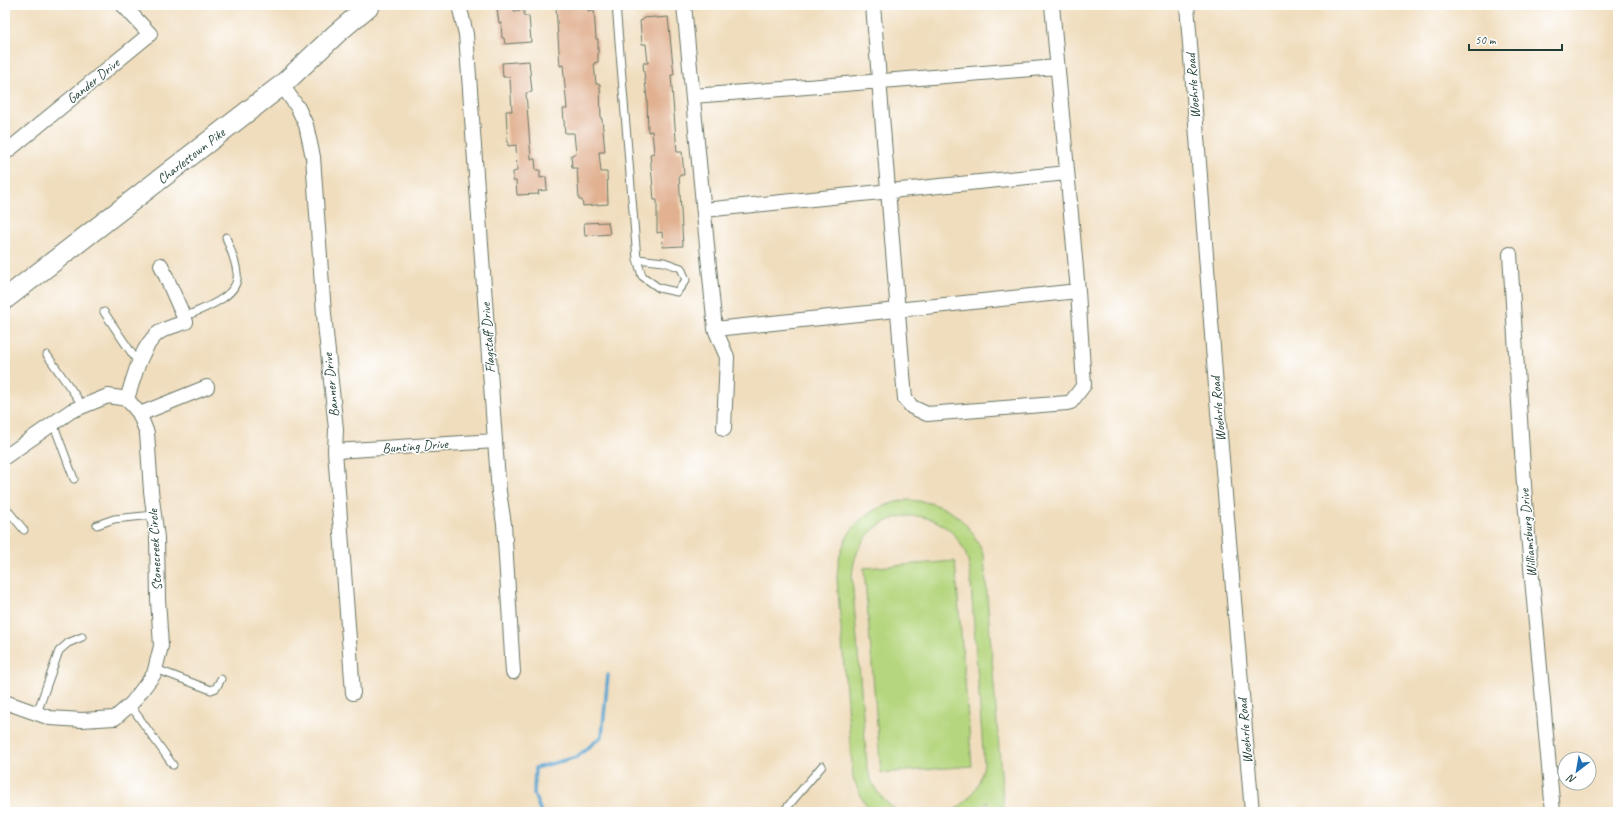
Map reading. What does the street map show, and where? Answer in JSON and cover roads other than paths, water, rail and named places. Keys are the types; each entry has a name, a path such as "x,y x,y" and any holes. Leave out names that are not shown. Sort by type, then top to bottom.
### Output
{"street":[{"name":"Gander Drive","path":"5,153 150,34 123,5"},
{"name":"Charlestown Pike","path":"5,299 282,85 336,34 370,5"},
{"name":"Flagstaff Drive","path":"459,5 466,34 495,441 499,492 504,524 513,672"},
{"path":"684,5 715,329 727,357 724,429"},
{"path":"873,5 905,399 912,407 926,414 1067,403 1071,402 1084,385 1078,291 1052,5"},
{"name":"Woehrle Road","path":"1187,5 1217,400 1252,812"},
{"path":"693,96 1057,67"},
{"name":"Banner Drive","path":"282,85 298,108 306,125 313,158 324,314 336,429 335,451 353,693"},
{"path":"704,210 1067,173"},
{"name":"Williamsburg Drive","path":"1510,254 1525,501 1553,812"},
{"path":"5,457 71,411 108,396 127,399 139,364 150,342 158,333 186,322 161,264"},
{"path":"715,329 1078,291"},
{"path":"140,414 207,388"},
{"name":"Stonecreek Circle","path":"5,702 50,718 82,720 115,718 130,705 154,674 162,646 158,598 157,538 146,433 140,414 127,399"},
{"name":"Bunting Drive","path":"335,451 495,441"}],"lane":[{"path":"616,5 637,259 642,276 659,288 677,292 686,280 681,268 664,262 637,259"},
{"path":"184,316 227,296 235,287 238,274 226,237"},
{"path":"104,312 139,364"},
{"path":"47,355 83,406"},
{"path":"53,423 74,479"},
{"path":"5,507 24,530"},
{"path":"97,525 114,519 154,515"},
{"path":"37,713 59,651 68,643 82,637"},
{"path":"156,669 211,690 216,688 221,679"},
{"path":"130,705 173,765"},
{"path":"783,812 822,766"}],"waterway":[{"path":"541,812 534,794 535,768 577,757 602,736 608,675"}]}
